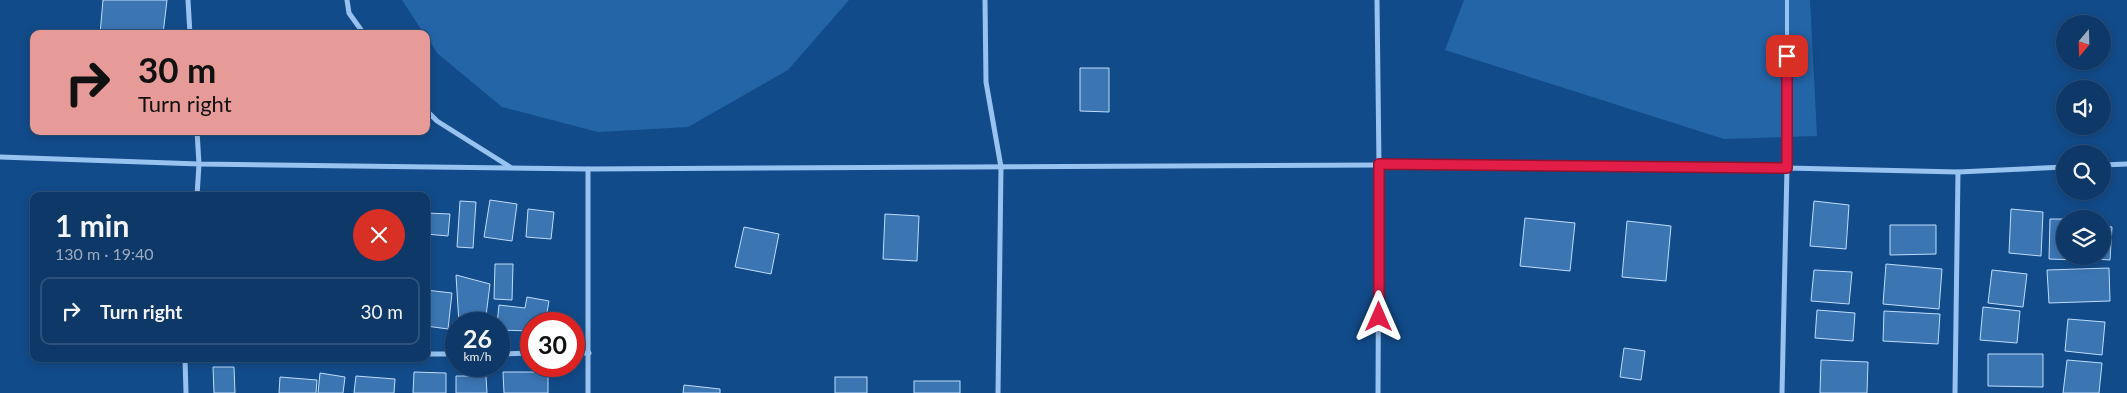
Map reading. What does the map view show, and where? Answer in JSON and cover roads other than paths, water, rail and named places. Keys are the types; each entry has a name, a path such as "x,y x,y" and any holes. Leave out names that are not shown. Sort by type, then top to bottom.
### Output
{"street":[{"path":"188,0 190,30"},
{"path":"347,0 349,13 361,30"},
{"path":"985,0 986,82 1001,167 998,393"},
{"path":"1377,0 1379,164 1378,393"},
{"path":"430,114 437,122 510,167"},
{"path":"197,135 199,164 197,192"},
{"path":"0,157 199,164 510,167 588,170 1379,164 1787,168 1958,172 2056,167"},
{"path":"2111,165 2127,164"},
{"path":"1782,393 1787,168"},
{"path":"588,170 588,393"},
{"path":"1955,393 1958,172"},
{"path":"430,354 445,354"},
{"path":"185,362 186,393"}],"lane":[{"path":"1787,0 1787,168"}]}
